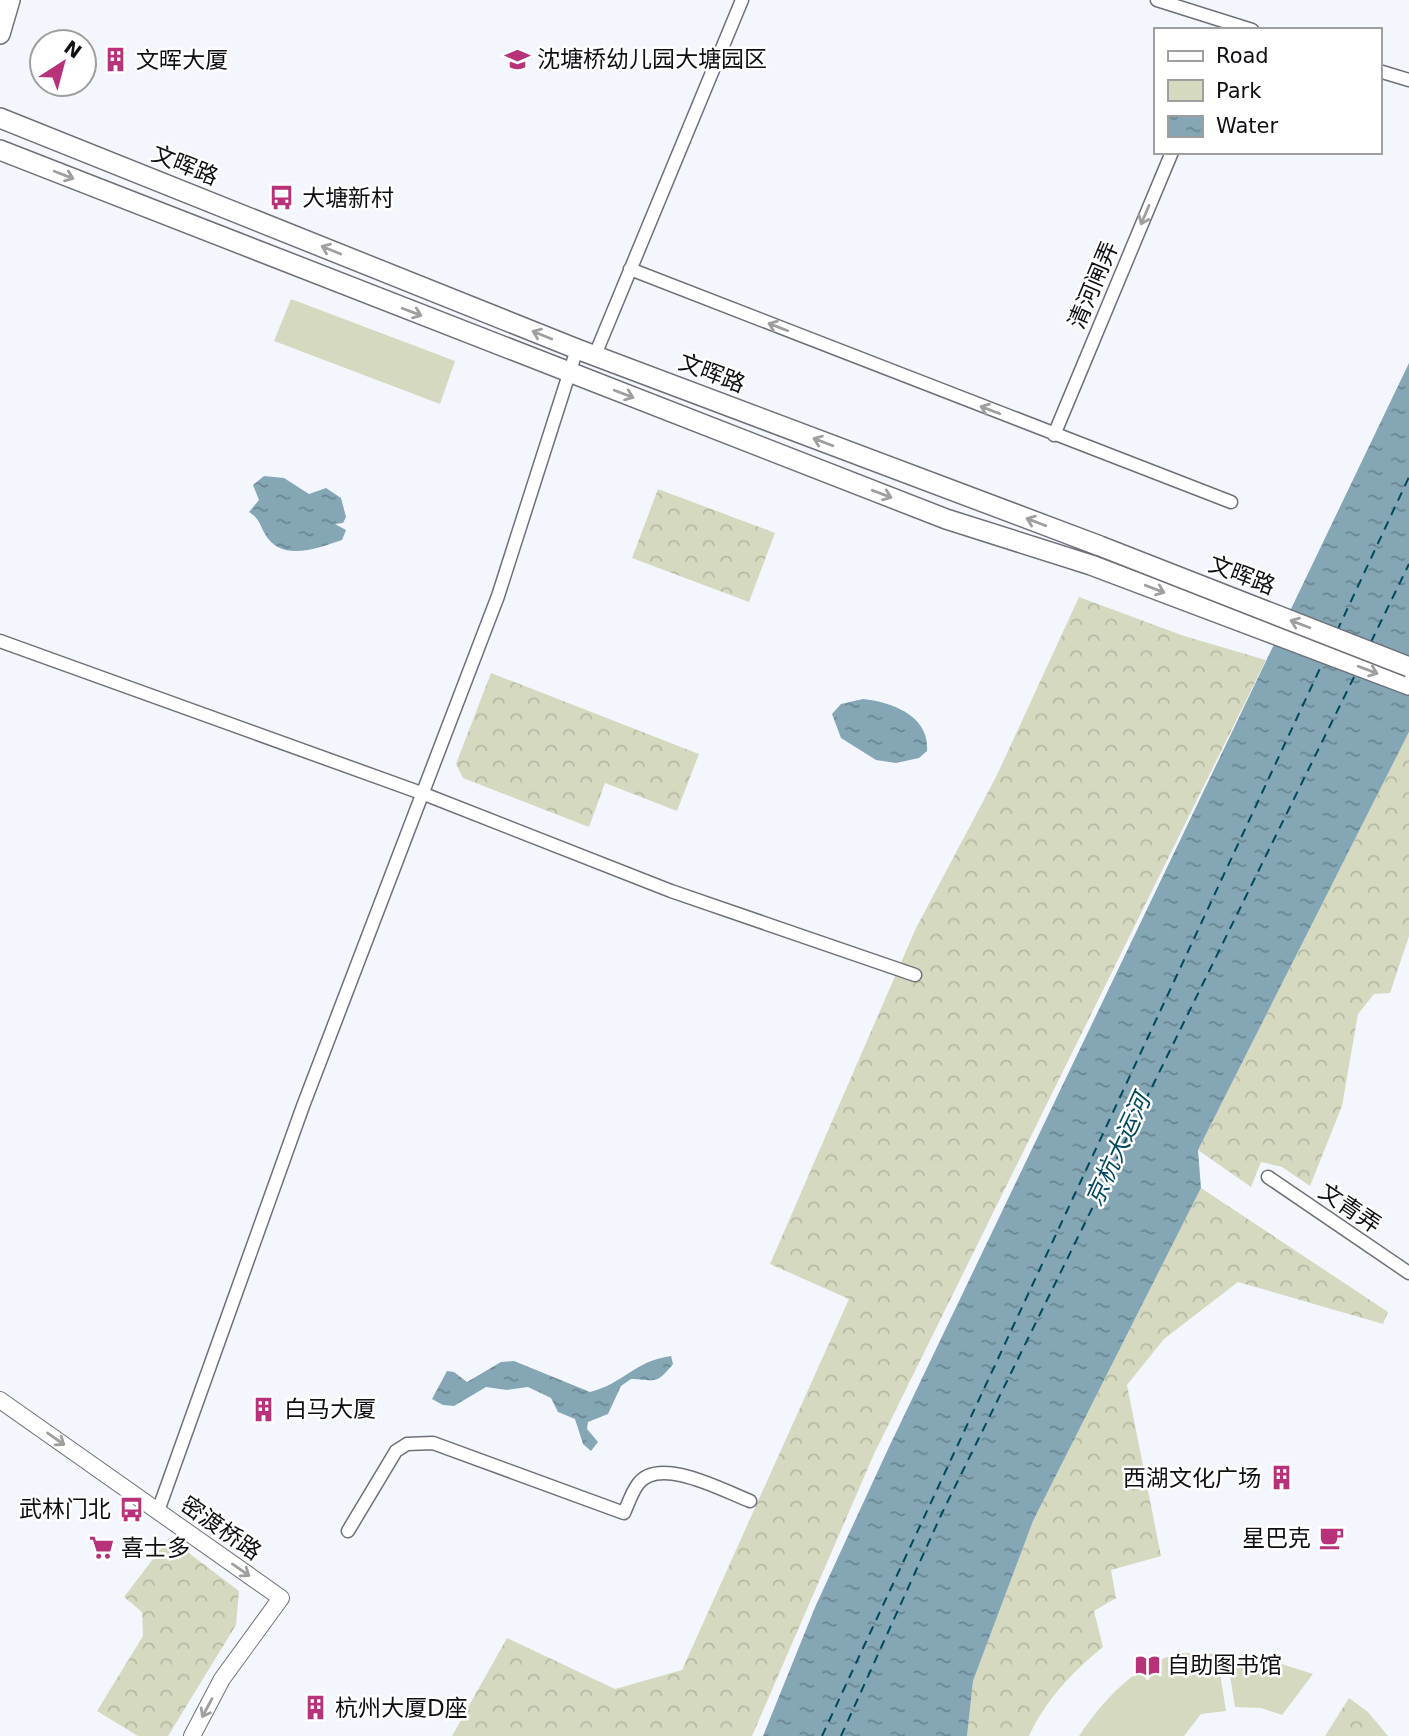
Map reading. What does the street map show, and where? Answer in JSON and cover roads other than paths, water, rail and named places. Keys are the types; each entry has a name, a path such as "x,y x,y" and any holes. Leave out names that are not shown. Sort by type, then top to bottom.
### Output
{"main road":[{"path":"0,34 10,0"},
{"name":"文晖路","path":"0,118 586,352 1100,546 1409,667"},
{"name":"文晖路","path":"0,150 946,519 1091,565 1409,685"}],"street":[{"path":"158,1511 305,1102 424,794 527,513 570,373 586,352 630,269 742,0"},
{"path":"1157,0 1226,26"},
{"path":"1381,72 1409,80"},
{"name":"清河闸弄","path":"1054,435 1171,154"},
{"path":"630,269 1230,502"},
{"path":"0,641 424,794 671,891 915,975"},
{"name":"文青弄","path":"1268,1177 1409,1273"},
{"name":"密渡桥路","path":"0,1400 281,1598 222,1679 192,1736"},
{"path":"348,1531 390,1461 407,1444 433,1443 624,1513 639,1482 656,1473 676,1473 750,1501"}],"water":[{"name":"京杭大运河","path":"1409,363 1409,732 1198,1150 1201,1188 1033,1521 973,1681 967,1736 763,1736 816,1605 889,1447"},
{"path":"264,476 284,478 309,494 326,488 341,498 346,517 343,523 335,524 346,530 342,540 300,551 290,551 272,543 257,519 249,512 259,500 253,485"},
{"path":"863,699 886,703 916,720 926,739 927,751 919,758 896,763 876,760 841,738 832,714 841,704"},
{"path":"671,1356 673,1364 663,1375 655,1380 631,1379 621,1386 608,1414 588,1422 587,1429 598,1442 591,1451 583,1444 575,1419 558,1412 551,1398 528,1387 507,1390 486,1387 454,1406 443,1405 432,1399 447,1371 454,1372 467,1382 501,1362 514,1361 590,1392 611,1384 647,1363"}],"place":[{"name":"沈塘桥幼儿园大塘园区","path":"517,59"},
{"name":"文晖大厦","path":"116,60"},
{"name":"大塘新村","path":"282,198"},
{"name":"白马大厦","path":"264,1409"},
{"name":"西湖文化广场","path":"1281,1478"},
{"name":"武林门北","path":"131,1509"},
{"name":"星巴克","path":"1331,1538"},
{"name":"喜士多","path":"101,1548"},
{"name":"自助图书馆","path":"1147,1665"},
{"name":"杭州大厦D座","path":"315,1708"}]}
